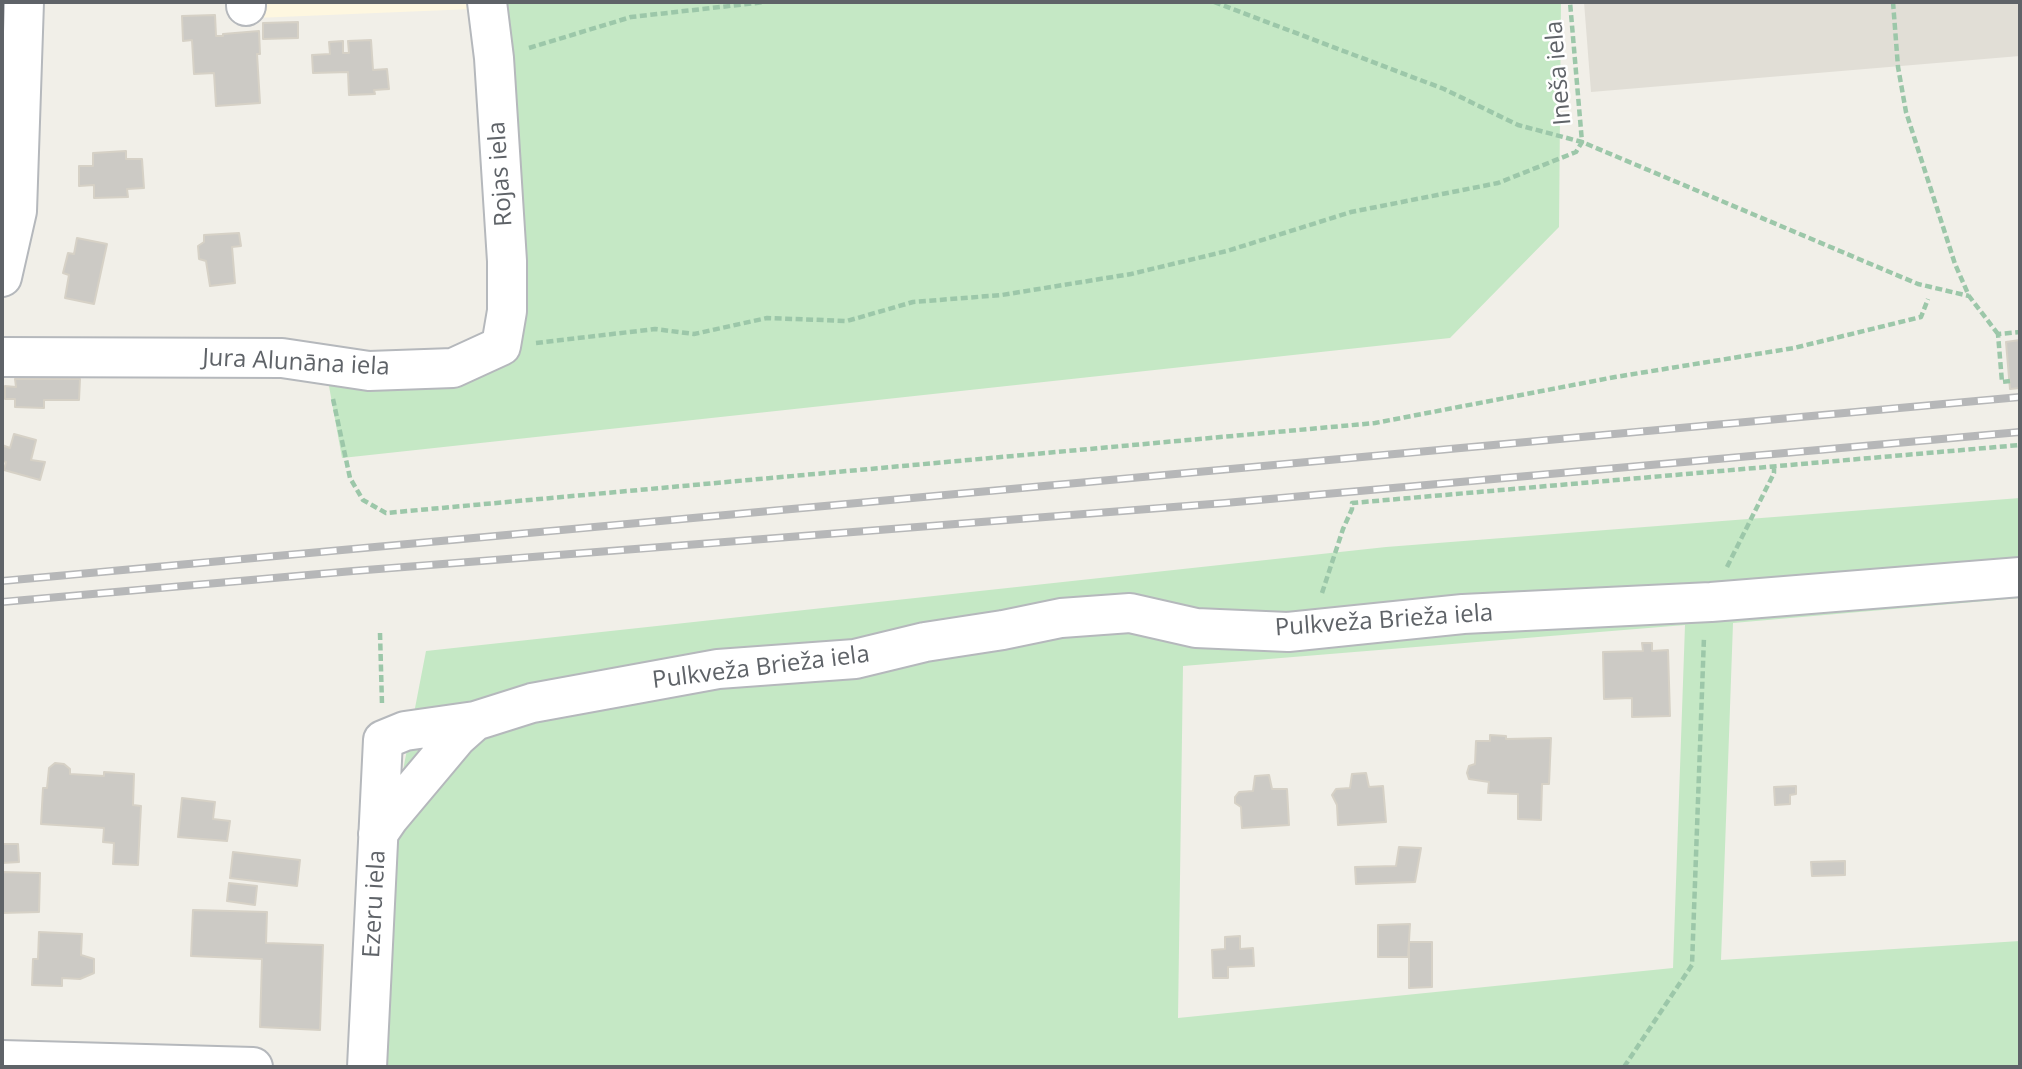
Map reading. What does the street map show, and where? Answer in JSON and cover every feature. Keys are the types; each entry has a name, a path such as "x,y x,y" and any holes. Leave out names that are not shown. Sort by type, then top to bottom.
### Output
{"street":[{"path":"2,278 17,211 24,2"},
{"name":"Rojas iela","path":"487,2 494,58 507,261 507,312 501,346"},
{"name":"Jura Alunāna iela","path":"2,356 282,358 369,371 453,368 501,346"},
{"name":"Pulkveža Brieža iela","path":"383,740 404,731 475,721 523,704 718,669 855,659 925,642 1061,618 1130,613 1196,628 1289,632 1463,614 1711,601 2020,577"},
{"path":"379,834 389,818 457,737 475,721"},
{"name":"Ezeru iela","path":"367,1067 383,740"},
{"path":"2,1060 253,1067"}],"path":[{"path":"494,58 632,17 765,2"},
{"path":"1213,2 1444,89 1517,125 1582,142 1918,284 1969,296"},
{"name":"Ineša iela","path":"1570,2 1582,142"},
{"path":"1893,2 1898,68 1906,112 1955,264 1969,296 1998,334 2002,382 2010,381"},
{"path":"501,346 656,330 694,334 767,318 847,321 913,302 1003,295 1131,274 1227,251 1351,212 1498,183 1577,152 1582,142"},
{"path":"325,364 350,478 363,500 386,513 1375,423 1615,377 1794,348 1921,317 1928,299"},
{"path":"1998,334 2020,332"},
{"path":"1309,631 1352,503 2020,445"},
{"path":"1624,1067 1692,965 1705,613 1774,473 1774,467"},
{"path":"380,633 383,740"}],"shaded area":[{"path":"231,2 471,2 472,9 232,19"},
{"path":"1584,2 2020,2 2020,56 1591,92"}],"green space":[{"path":"493,2 1561,2 1559,227 1450,338 342,458 325,364 501,346"},
{"path":"2020,498 2020,598 1733,623 1721,960 2020,941 2020,1067 377,1067 383,874 426,651 1386,547","holes":["1685,625 1673,968 1178,1018 1183,666"]}],"building":[{"path":"215,15 216,36 259,31 260,54 257,54 260,103 216,106 214,73 194,74 192,40 183,41 182,16"},
{"path":"298,22 298,38 263,39 263,23"},
{"path":"371,40 373,70 387,69 389,89 374,90 375,94 349,95 348,72 313,73 312,55 330,54 329,42 343,41 343,53 349,53 348,41"},
{"path":"126,151 126,159 142,159 144,188 127,189 128,197 94,198 94,185 79,186 79,166 93,166 93,153"},
{"path":"239,233 241,246 232,247 235,283 210,286 206,261 199,259 198,246 204,242 204,235"},
{"path":"77,238 107,244 94,304 65,298 69,275 63,273 68,253 74,254"},
{"path":"2020,340 2020,388 2010,389 2006,342"},
{"path":"15,379 80,379 79,400 44,400 44,408 15,407 15,399 5,399 5,386 16,387"},
{"path":"14,434 36,440 31,460 45,462 40,480 4,470 6,462 2,461 2,445 10,448"},
{"path":"1642,643 1652,643 1652,651 1668,650 1670,716 1632,717 1632,698 1604,699 1603,652 1643,651"},
{"path":"1490,735 1506,736 1506,739 1551,738 1549,784 1542,784 1541,820 1518,819 1518,794 1488,793 1489,782 1469,779 1469,766 1475,764 1476,741 1490,741"},
{"path":"55,763 64,764 70,769 70,774 134,774 133,805 141,806 138,865 113,864 114,843 103,842 104,828 41,824 43,788 47,788 49,768"},
{"path":"1366,773 1369,787 1383,786 1386,822 1338,825 1337,805 1332,795 1336,789 1350,788 1352,774"},
{"path":"1269,775 1272,789 1287,789 1289,825 1242,828 1241,807 1235,803 1235,797 1239,792 1253,791 1255,776"},
{"path":"1796,786 1796,794 1790,795 1790,804 1775,805 1774,787"},
{"path":"182,798 215,802 213,819 230,821 227,841 178,837"},
{"path":"2,844 18,844 19,862 2,863"},
{"path":"1399,847 1421,848 1415,882 1356,884 1355,867 1396,866"},
{"path":"233,852 300,860 297,886 230,878"},
{"path":"1845,861 1845,875 1812,876 1811,862"},
{"path":"2,872 40,873 39,912 2,913"},
{"path":"229,883 257,886 255,905 227,901"},
{"path":"193,910 267,912 266,943 323,945 320,1030 260,1027 262,959 191,956"},
{"path":"1410,924 1408,957 1378,957 1378,925"},
{"path":"39,932 82,934 81,955 94,959 94,973 80,979 62,978 62,986 32,985 33,959 38,959"},
{"path":"1240,936 1240,949 1253,948 1254,966 1228,967 1228,978 1213,978 1212,950 1225,949 1225,937"},
{"path":"1409,942 1432,942 1432,987 1409,988"}],"railway":[{"path":"2,581 2020,397"},
{"path":"2,602 353,571 1225,503 2020,432"}]}
